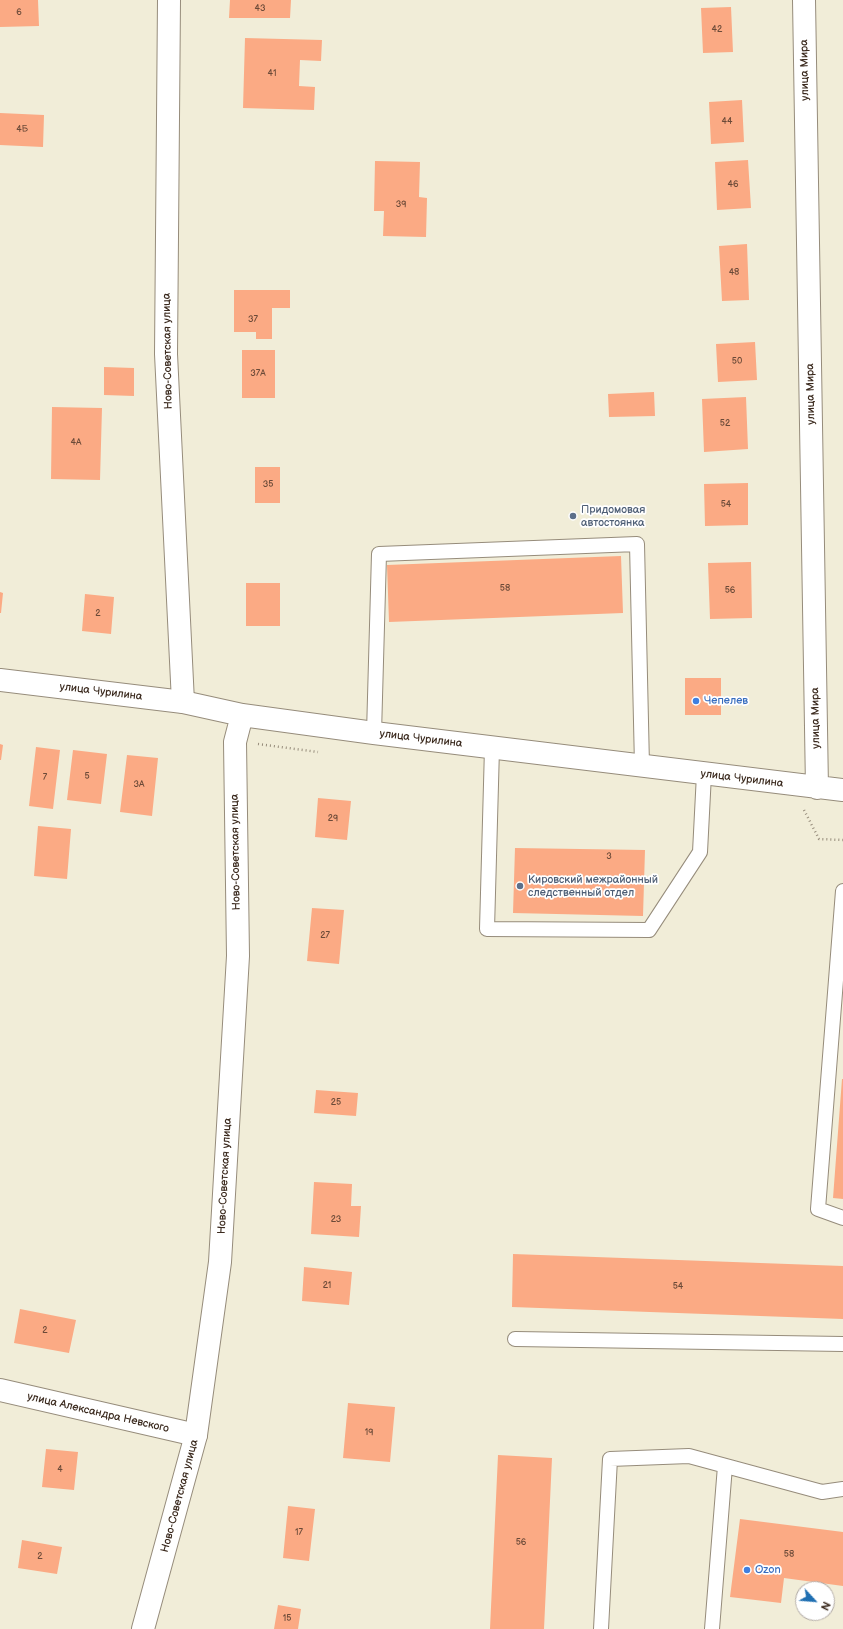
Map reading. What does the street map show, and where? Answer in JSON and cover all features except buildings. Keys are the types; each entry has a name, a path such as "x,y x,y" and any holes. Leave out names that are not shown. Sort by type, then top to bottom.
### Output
{"street":[{"name":"Ново-Советская улица","path":"169,0 166,354 183,702"},
{"name":"улица Мира","path":"804,0 817,788"},
{"name":"улица Чурилина","path":"0,680 183,702 242,715 374,733 843,790"},
{"name":"Ново-Советская улица","path":"144,1629 196,1435 220,1262 237,964 235,742 242,715"},
{"name":"улица Александра Невского","path":"0,1390 196,1435"}],"lane":[{"path":"374,733 379,554 637,544 642,766"},
{"path":"492,748 487,929 649,930 700,852 704,774"},
{"path":"843,891 818,1209 843,1218"},
{"path":"515,1339 843,1344"},
{"path":"601,1629 610,1459 689,1456 822,1492 843,1490"},
{"path":"712,1629 725,1466"}],"path":[{"path":"235,742 320,752"},
{"path":"797,809 805,810 819,839 843,840"}],"place":[{"name":"Придомовая автостоянка","path":"573,516"},
{"name":"Чепелев","path":"696,701"},
{"name":"Кировский межрайонный следственный отдел","path":"520,886"},
{"name":"Ozon","path":"747,1570"}]}
